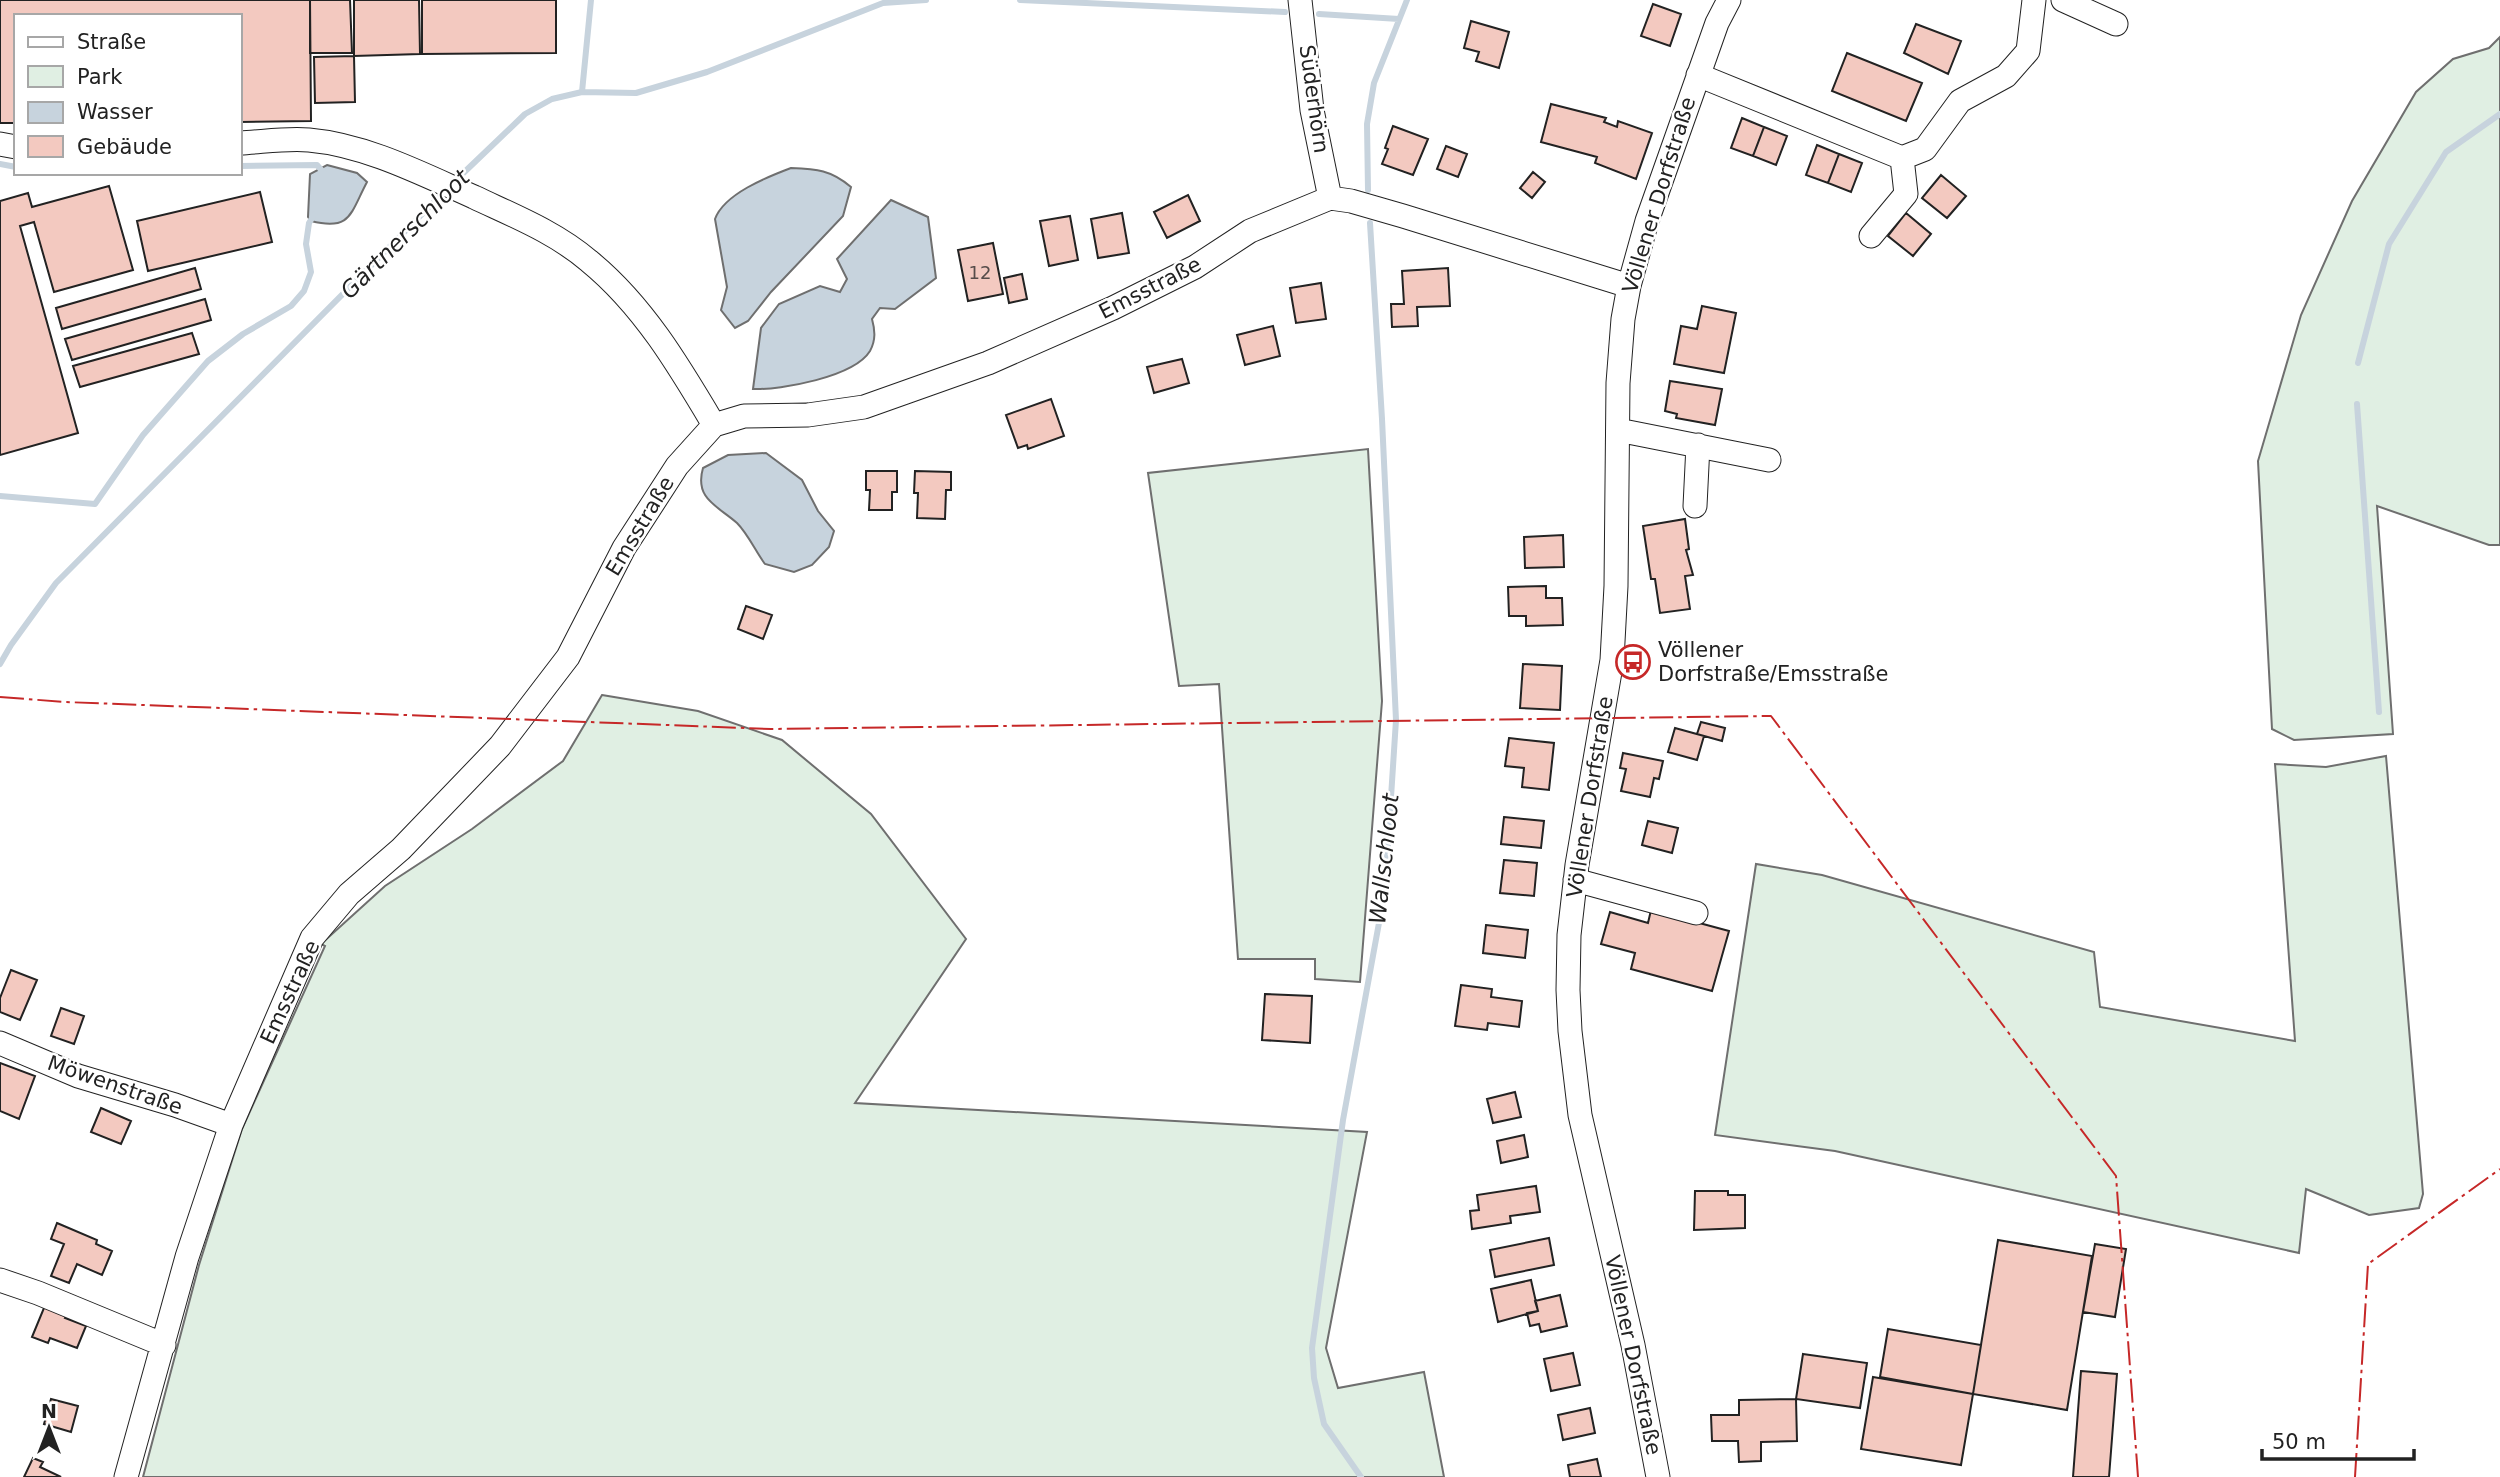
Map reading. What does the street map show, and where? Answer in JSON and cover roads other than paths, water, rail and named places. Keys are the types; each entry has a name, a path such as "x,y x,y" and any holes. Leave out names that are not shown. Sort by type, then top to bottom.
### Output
{"street":[{"name":"Süderhörn","path":"1300,0 1312,110 1331,198"},
{"name":"Völlener Dorfstraße","path":"1658,1477 1647,1413 1591,1166 1574,1073 1568,990 1569,935 1574,880 1612,660 1616,586 1620,346 1629,286 1647,221 1698,75 1717,23 1729,0"},
{"path":"1698,75 1902,158 1925,149 1960,101 2006,75 2028,51 2034,0"},
{"path":"2063,0 2116,24"},
{"path":"242,143 309,140 373,154 442,182 548,231 590,261 633,304 675,359 715,425"},
{"path":"1871,236 1906,194 1902,158"},
{"path":"1331,198 1403,216 1629,286"},
{"name":"Emsstraße","path":"126,1477 187,1257 231,1125 312,939 349,894 401,849 500,746 568,657 624,548 677,466 715,425 744,416 808,415 864,407 976,367 1113,308 1195,267 1250,232 1331,198"},
{"path":"1618,430 1769,460"},
{"path":"1695,506 1698,444"},
{"path":"1574,880 1696,913"},
{"name":"Möwenstraße","path":"0,1043 78,1076 231,1125"},
{"path":"0,1280 164,1345"}],"water":[{"path":"327,165 357,173 367,182 348,217 334,224 311,221 308,217 310,174"},
{"path":"791,168 823,172 837,177 851,187 843,216 771,292 748,321 735,328 721,310 727,287 715,219 727,202 737,194"},
{"path":"891,200 928,217 936,278 895,309 880,308 872,319 874,335 870,351 849,368 798,384 753,389 761,328 779,304 820,286 840,292 847,279 837,259"},
{"path":"766,453 802,480 818,511 834,531 829,547 812,565 794,572 765,564 741,527 710,501 702,487 703,468 728,455"}],"waterway":[{"path":"582,92 591,0"},
{"name":"Gärtnerschloot","path":"454,182 525,114 552,99 582,92 636,93 707,72 883,3 926,0"},
{"name":"Gärtnerschloot","path":"1020,0 1285,12"},
{"name":"Wallschloot","path":"1368,190 1367,124 1374,83 1407,0"},
{"name":"Gärtnerschloot","path":"1319,14 1399,19"},
{"path":"2358,363 2389,244 2446,152 2500,114"},
{"path":"0,164 14,167"},
{"path":"242,166 317,165 323,172"},
{"name":"Gärtnerschloot","path":"0,664 56,583 446,190"},
{"path":"0,496 95,504 143,435 208,361 243,334 291,306 304,291 311,272 306,244 309,223 314,215"},
{"name":"Wallschloot","path":"1361,1477 1324,1424 1314,1378 1312,1348 1343,1120 1385,890 1396,720 1370,223"},
{"path":"2357,404 2379,712"}],"place":[{"name":"Völlener Dorfstraße/Emsstraße","path":"1633,662"}]}
